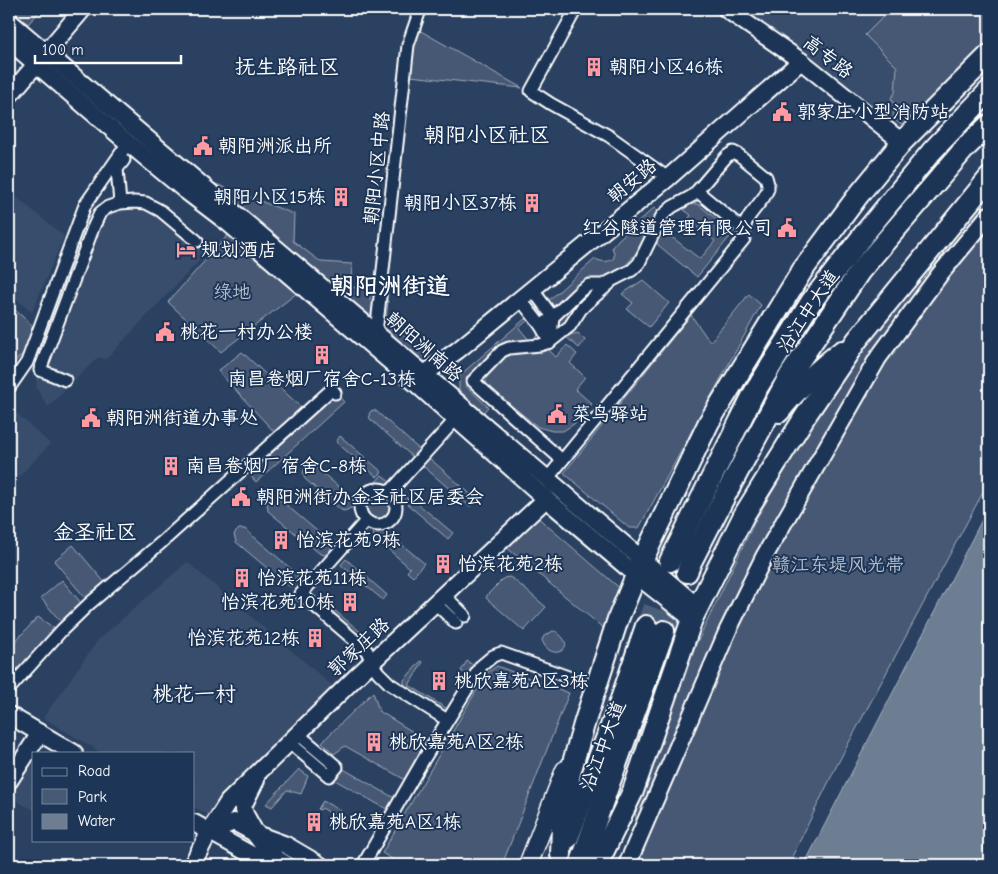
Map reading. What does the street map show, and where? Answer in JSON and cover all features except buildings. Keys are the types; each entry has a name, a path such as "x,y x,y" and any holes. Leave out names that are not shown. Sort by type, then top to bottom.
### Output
{"highway":[{"path":"559,860 570,773 618,619 639,568 710,422 802,271 857,197 902,142 989,55"},
{"name":"沿江中大道","path":"989,91 932,151 811,302 754,393 679,566 691,562 790,375 860,271 966,147 989,125"},
{"path":"971,201 989,166"},
{"path":"597,865 633,791 695,613 744,515 806,415 857,340 989,178"},
{"path":"762,337 803,290 868,229"},
{"path":"744,460 788,402 818,369 857,340"},
{"name":"沿江中大道","path":"559,860 618,708 655,629 580,865"}],"main road":[{"path":"9,96 71,9"},
{"path":"9,80 83,9"},
{"name":"高专路","path":"726,9 801,61 902,142"},
{"name":"朝阳洲南路","path":"9,21 37,55 130,145 546,479 639,568"},
{"name":"朝阳洲南路","path":"9,41 37,55 376,333 456,419 546,499 639,568 695,613"},
{"name":"朝安路","path":"419,378 458,350 668,178 801,61"},
{"path":"627,865 728,630 764,557 878,358 940,274 989,215"},
{"name":"郭家庄路","path":"192,865 209,832 228,802 546,499"},
{"path":"9,714 72,752"},
{"path":"528,865 585,721"},
{"path":"9,781 40,733"},
{"path":"260,770 243,806 244,814 275,859 285,865"},
{"path":"209,832 234,822 256,834 286,845 320,865"},
{"path":"195,824 270,865"}],"street":[{"name":"朝阳小区中路","path":"376,333 408,45 422,9"},
{"path":"576,9 531,91 609,136 668,178"},
{"path":"120,203 117,169 130,145"},
{"path":"9,388 27,362 85,205 130,145"},
{"path":"541,326 581,290 589,286 603,285 632,270 639,263 662,216 672,207 692,196 732,152 740,155 766,177 768,189 746,222 744,239 546,479"},
{"path":"697,191 744,230"},
{"path":"65,380 40,370 100,213 108,207 120,203 146,203 161,212 196,241"},
{"path":"562,460 473,381 502,350 550,342 570,326 580,309 618,277"},
{"path":"526,294 553,317"},
{"path":"526,294 550,342"},
{"path":"550,342 553,317"},
{"path":"9,689 62,630 89,604 162,542 332,389 335,393 225,491 92,607 89,604"},
{"path":"389,493 456,419"},
{"path":"378,489 389,493 396,503 396,509 391,520 386,524 380,525 374,525 366,521 359,508 362,497 367,492 378,489"},
{"path":"366,521 301,594 367,651 378,672 390,684 447,720"},
{"path":"439,599 461,619"},
{"path":"363,865 447,720 481,666 493,656 501,653 570,678"}],"shaded area":[{"path":"757,9 989,9 989,43 900,133 752,14"},
{"path":"9,191 64,236 32,312 9,293"},
{"path":"129,194 168,207 212,247 106,359 98,357 48,407 37,389 36,366 89,219 99,205"},
{"path":"9,406 50,444 9,487"},
{"path":"187,562 334,687 212,817 195,808 195,752 100,752 43,718 98,640"},
{"path":"32,766 32,809 9,797 25,768"}],"green space":[{"path":"10,9 42,9 28,24"},
{"path":"891,9 987,9 989,11 989,42 906,127 893,118 894,103 891,98 895,93 897,67 865,35"},
{"path":"419,30 522,88 410,76 411,47"},
{"path":"208,181 294,214 293,241 321,262 352,264 351,287 370,288 370,300 388,301 386,320 433,360 425,370"},
{"name":"赣江东堤风光带","path":"989,192 989,481 837,765 788,865 640,865 641,857 635,811 682,674 756,519 852,359"},
{"path":"698,204 733,233 697,277 658,245 656,240 664,231 700,259 715,241 688,220 691,215 684,210 688,205"},
{"path":"655,207 660,212 644,241 623,268 605,279 585,280 551,309 547,302 595,259 605,262 614,258 612,247"},
{"name":"绿地","path":"228,235 297,293 221,352 168,302"},
{"path":"643,280 669,303 649,327 627,309 633,303 622,294"},
{"path":"588,291 589,293 560,331 556,319"},
{"path":"749,294 761,305 639,528 629,528 564,473 691,315 710,342"},
{"path":"14,309 42,334 9,368 9,315"},
{"path":"527,317 529,319 519,328 530,341 540,334 538,341 502,347 466,386 488,407 483,413 459,390 459,376"},
{"path":"578,333 585,340 579,348 565,336"},
{"path":"567,345 577,354 570,363 585,377 575,389 592,404 574,424 563,431 552,431 538,427 487,386 486,376 488,372 504,352 548,349 556,357"},
{"path":"242,352 304,410 277,435 218,371"},
{"path":"337,394 344,402 256,482 249,474"},
{"path":"374,410 421,451 414,458 370,419 369,414"},
{"path":"340,436 382,472 377,477 336,442"},
{"path":"428,457 475,498 475,503 470,506 468,505 423,466 422,463"},
{"path":"309,465 313,465 352,498 353,504 351,508 345,511 341,510 305,479 304,471"},
{"path":"382,475 393,485 390,488 374,484"},
{"path":"397,488 408,499 401,506 394,492"},
{"path":"378,493 384,494 392,502 392,514 384,522 378,523 372,522 364,514 363,508 364,502 372,494"},
{"path":"272,497 278,498 330,542 331,549 329,552 324,555 319,553 268,511 267,502"},
{"path":"411,498 453,533 448,539 406,503"},
{"path":"536,516 623,591 608,632 506,547"},
{"path":"379,527 424,563 413,577 407,572 410,568 374,537 373,531"},
{"path":"239,529 245,529 297,574 298,581 296,584 291,587 286,584 236,542 234,534"},
{"path":"73,545 106,584 87,600 54,561"},
{"path":"346,559 387,595 383,600 341,565"},
{"path":"509,577 546,607 524,631 486,598 504,578"},
{"path":"62,580 82,604 61,622 41,598"},
{"path":"327,604 369,639 364,645 322,609"},
{"path":"38,617 57,630 9,683 9,648"},
{"path":"553,631 557,632 564,640 565,645 564,649 556,652 546,647 542,640 544,636"},
{"path":"421,661 423,662 409,685 449,710 469,676 461,671 467,661 477,668 448,714 405,688 404,680"},
{"path":"497,666 569,693 502,865 402,865 382,853 486,674"},
{"path":"373,692 379,711 431,743 409,782 345,746 334,754 322,742"},
{"path":"340,767 396,799 390,811 333,779"},
{"path":"299,769 308,776 301,794 287,790 272,807 266,804"},
{"path":"323,801 341,811 337,820 334,818 335,816 322,808 318,809"}],"water":[{"path":"989,506 989,865 804,865"}],"tunnel":[{"path":"664,631 687,572"},
{"path":"646,626 665,575"}],"place":[{"name":"朝阳小区46栋","path":"594,67"},
{"name":"郭家庄小型消防站","path":"782,112"},
{"name":"朝阳洲派出所","path":"203,146"},
{"name":"朝阳小区15栋","path":"341,197"},
{"name":"朝阳小区37栋","path":"532,203"},
{"name":"红谷隧道管理有限公司","path":"787,228"},
{"name":"规划酒店","path":"186,250"},
{"name":"桃花一村办公楼","path":"165,332"},
{"name":"南昌卷烟厂宿舍C-13栋","path":"322,355"},
{"name":"菜鸟驿站","path":"557,414"},
{"name":"朝阳洲街道办事处","path":"91,418"},
{"name":"南昌卷烟厂宿舍C-8栋","path":"171,466"},
{"name":"朝阳洲街办金圣社区居委会","path":"241,497"},
{"name":"怡滨花苑9栋","path":"281,540"},
{"name":"怡滨花苑2栋","path":"443,564"},
{"name":"怡滨花苑11栋","path":"242,578"},
{"name":"怡滨花苑10栋","path":"350,602"},
{"name":"怡滨花苑12栋","path":"315,638"},
{"name":"桃欣嘉苑A区3栋","path":"439,681"},
{"name":"桃欣嘉苑A区2栋","path":"374,742"},
{"name":"桃欣嘉苑A区1栋","path":"314,822"}],"district":[{"name":"抚生路社区","path":"287,67"},
{"name":"朝阳小区社区","path":"487,135"},
{"name":"朝阳洲街道","path":"390,286"},
{"name":"金圣社区","path":"95,532"},
{"name":"桃花一村","path":"194,694"}]}
